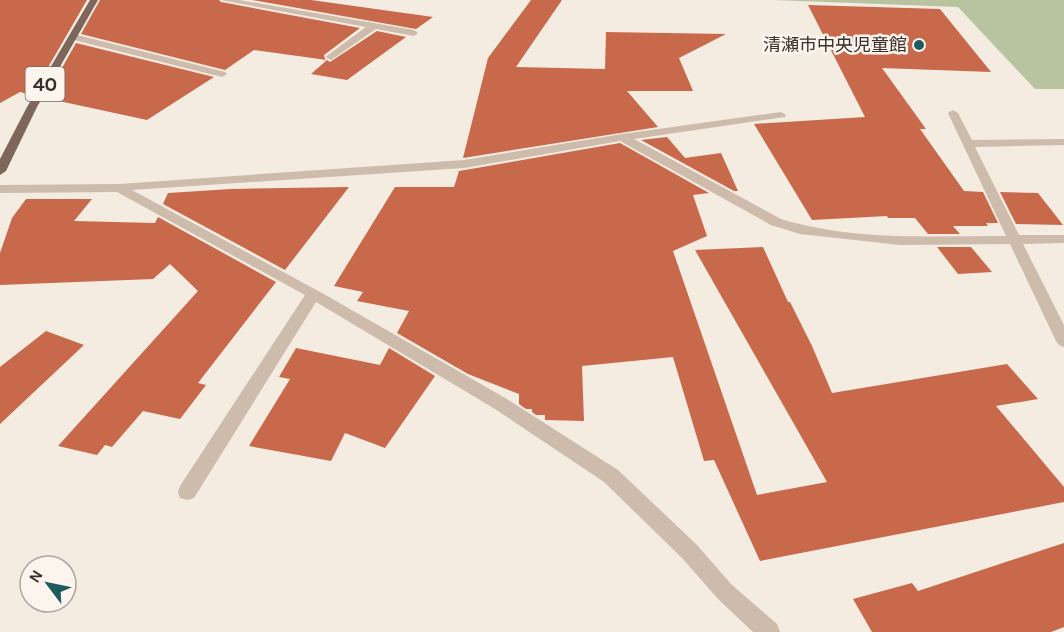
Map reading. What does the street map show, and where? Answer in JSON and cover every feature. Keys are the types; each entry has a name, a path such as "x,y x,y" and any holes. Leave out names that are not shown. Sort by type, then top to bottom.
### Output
{"main road":[{"name":"40","path":"0,171 32,107 94,0"}],"street":[{"path":"225,0 414,33"},
{"path":"331,57 374,26"},
{"path":"73,37 222,74"},
{"path":"953,113 1064,341"},
{"path":"0,189 119,188 464,164 622,137 781,115"},
{"path":"622,137 776,222 805,231 900,241 1064,239"},
{"path":"967,144 1064,142"},
{"path":"119,188 313,294 501,404 611,476 689,551 725,592 769,632"},
{"path":"187,492 313,294"}],"green space":[{"path":"773,0 1064,0 1064,89 1035,89 958,7"}],"building":[{"path":"0,0 87,0 32,95 20,92 0,103"},
{"path":"100,0 219,0 360,28 324,55 327,60 254,50 225,70 81,34"},
{"path":"252,0 311,0 433,17 416,29"},
{"path":"531,0 562,0 516,67 605,69 606,32 726,34 679,58 693,91 627,91 658,127 463,158 488,58"},
{"path":"808,5 940,9 991,72 882,68 926,129 920,129 964,191 983,192 998,223 986,223 988,226 953,226 960,234 928,234 915,218 888,218 887,216 812,220 754,124 865,117"},
{"path":"377,31 406,37 347,80 311,74 327,60 330,62"},
{"path":"76,43 214,77 147,120 45,98"},
{"path":"667,137 685,158 721,153 738,191 734,191 641,140"},
{"path":"620,143 709,193 693,195 707,236 673,251 757,495 827,482 695,250 763,247 788,302 812,346 832,393 1007,364 1038,399 996,406 1064,487 1064,502 760,561 714,460 704,461 673,357 582,366 584,421 545,420 545,415 536,415 532,409 526,409 519,404 519,394 468,374 397,333 409,311 357,301 363,292 334,286 395,187 454,187 459,171"},
{"path":"349,187 285,270 163,204 168,193 231,189"},
{"path":"1000,192 1038,193 1063,225 1016,224"},
{"path":"26,199 92,199 74,221 155,223 158,217 276,282 198,383 206,385 180,419 143,411 112,447 105,445 97,455 58,446 198,291 170,264 153,279 0,285 0,253 12,218"},
{"path":"937,247 971,247 992,272 958,274"},
{"path":"46,331 84,345 0,424 0,367"},
{"path":"296,348 380,365 389,348 435,376 385,448 345,433 331,461 249,446 290,379 279,377"},
{"path":"1064,543 1064,627 1051,632 872,632 853,599 912,583 918,591"}],"place":[{"name":"清瀬市中央児童館","path":"919,45"}]}
